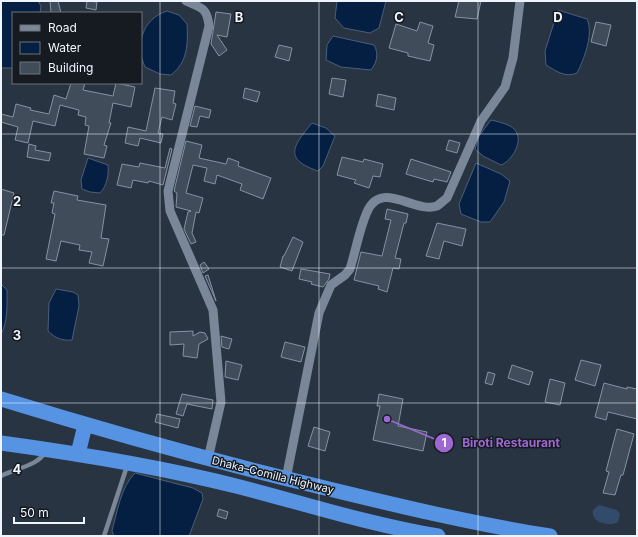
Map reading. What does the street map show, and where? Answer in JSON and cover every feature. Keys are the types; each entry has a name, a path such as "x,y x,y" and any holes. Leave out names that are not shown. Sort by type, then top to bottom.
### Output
{"highway":[{"name":"Dhaka–Comilla Highway","path":"1,399 85,425 286,479 442,517 550,536"},
{"path":"78,454 85,425"},
{"name":"Dhaka–Comilla Highway","path":"1,443 128,462 233,485 337,514 438,536"}],"street":[{"path":"186,1 203,8 208,14 209,26 168,191 170,211 213,310 222,402 208,459"},
{"path":"286,479 320,313 331,285 350,269 367,211 374,202 384,197 395,198 425,207 437,206 447,198 481,121 505,86 513,58 520,1"}],"lane":[{"path":"1,476 14,469 38,462 47,449"},
{"path":"104,536 128,462"}],"shaded area":[{"path":"599,505 617,510 620,514 618,522 606,524 597,521 593,514 593,510"}],"water":[{"path":"1,1 38,1 41,6 40,12 12,12 12,68 1,68"},
{"path":"337,1 386,1 379,28 370,33 344,28 335,18"},
{"path":"558,10 587,19 589,25 589,39 585,54 577,73 568,75 546,65 545,51"},
{"path":"167,11 179,15 187,24 186,52 181,64 171,75 160,74 145,67 142,59 143,34 146,26 158,15"},
{"path":"333,36 374,45 377,58 371,70 341,67 326,60 327,45"},
{"path":"491,120 510,126 517,134 518,140 516,150 505,163 501,165 483,156 475,149 479,136"},
{"path":"312,123 326,128 335,136 323,166 318,171 300,162 296,157 295,151 296,145"},
{"path":"88,158 108,165 107,180 100,193 82,189 81,180"},
{"path":"476,163 501,174 510,181 504,202 490,222 481,222 461,214 459,204"},
{"path":"1,284 7,290 7,301 5,324 1,334"},
{"path":"56,289 73,292 78,295 79,306 72,340 65,340 53,336 48,331 49,303"},
{"path":"135,473 193,488 202,493 203,499 189,536 114,536 112,531 120,500 126,485"}],"building":[{"path":"50,1 58,1 61,12 51,12"},
{"path":"87,1 97,2 96,10 86,8"},
{"path":"459,1 481,1 477,19 455,17"},
{"path":"216,12 231,14 227,37 217,35 227,50 219,56 211,44"},
{"path":"420,22 433,26 428,43 434,45 430,61 408,56 408,53 389,48 396,24 417,31"},
{"path":"596,22 611,25 606,46 591,42"},
{"path":"279,45 292,48 289,61 275,57"},
{"path":"332,78 346,80 343,97 329,94"},
{"path":"71,84 85,84 83,90 113,96 116,84 135,87 131,107 113,103 109,123 111,123 104,145 107,146 104,158 84,154 89,126 85,125 86,117 78,115 79,110 60,105 55,126 33,121 28,143 15,140 18,127 1,122 1,114 13,117 16,104 31,108 30,110 49,114 54,95 66,99"},
{"path":"155,88 175,91 173,103 176,104 172,120 162,117 158,133 163,134 161,143 140,138 138,146 125,143 128,127 146,131"},
{"path":"245,88 260,92 257,102 243,98"},
{"path":"378,94 396,98 394,110 376,106"},
{"path":"195,106 211,110 209,118 200,116 197,127 190,126"},
{"path":"449,140 460,143 457,153 446,150"},
{"path":"186,141 202,145 199,158 226,164 228,158 239,162 238,166 271,178 263,199 240,190 242,184 217,175 215,184 204,181 207,168 193,165 186,193 203,198 199,213 196,212 192,233 196,242 191,244 184,229 188,212 191,211 176,207 177,193 174,191"},
{"path":"29,144 36,146 35,150 51,153 49,161 27,157"},
{"path":"170,148 172,149 163,185 149,181 148,183 133,180 131,188 117,185 122,164 139,167 140,163 165,168"},
{"path":"342,157 363,162 364,159 383,164 380,177 373,176 369,188 354,183 356,180 337,175"},
{"path":"411,159 451,172 447,182 434,179 433,182 406,174"},
{"path":"1,189 14,193 4,235 1,235"},
{"path":"54,191 78,196 77,200 106,205 101,238 109,239 103,266 89,263 92,252 79,250 80,245 61,241 56,261 46,259 55,214 52,213 54,203 51,203"},
{"path":"387,209 408,214 406,223 404,223 395,258 401,259 399,269 393,268 387,292 378,289 379,286 354,280 361,252 382,256 391,220 385,219"},
{"path":"437,223 466,229 462,246 444,241 439,259 426,256"},
{"path":"293,237 303,242 292,271 280,267 283,256"},
{"path":"204,262 209,269 203,273 200,265"},
{"path":"301,269 330,274 329,279 323,287 311,284 312,282 299,279"},
{"path":"208,275 216,301 205,276"},
{"path":"193,331 193,336 200,332 205,333 208,339 199,344 197,358 183,356 184,344 170,345 170,332"},
{"path":"221,336 232,339 229,349 222,347"},
{"path":"285,342 305,347 301,362 281,357"},
{"path":"581,360 601,365 595,386 575,380"},
{"path":"226,361 242,365 238,380 225,377"},
{"path":"512,365 533,372 529,385 508,378"},
{"path":"488,372 495,374 492,385 485,383"},
{"path":"550,379 565,383 560,405 545,402"},
{"path":"604,383 627,389 627,387 637,389 637,419 608,412 606,420 595,417"},
{"path":"182,394 213,400 212,409 187,404 183,416 176,414"},
{"path":"379,394 403,399 398,426 427,432 423,451 373,440 380,406 377,406"},
{"path":"157,414 180,419 178,428 155,422"},
{"path":"314,427 330,432 325,451 308,446"},
{"path":"617,429 634,434 623,475 621,475 615,495 603,493 609,472 606,471"},
{"path":"219,509 228,512 226,519 217,516"}],"place":[{"name":"Biroti Restaurant","path":"387,419"}]}
